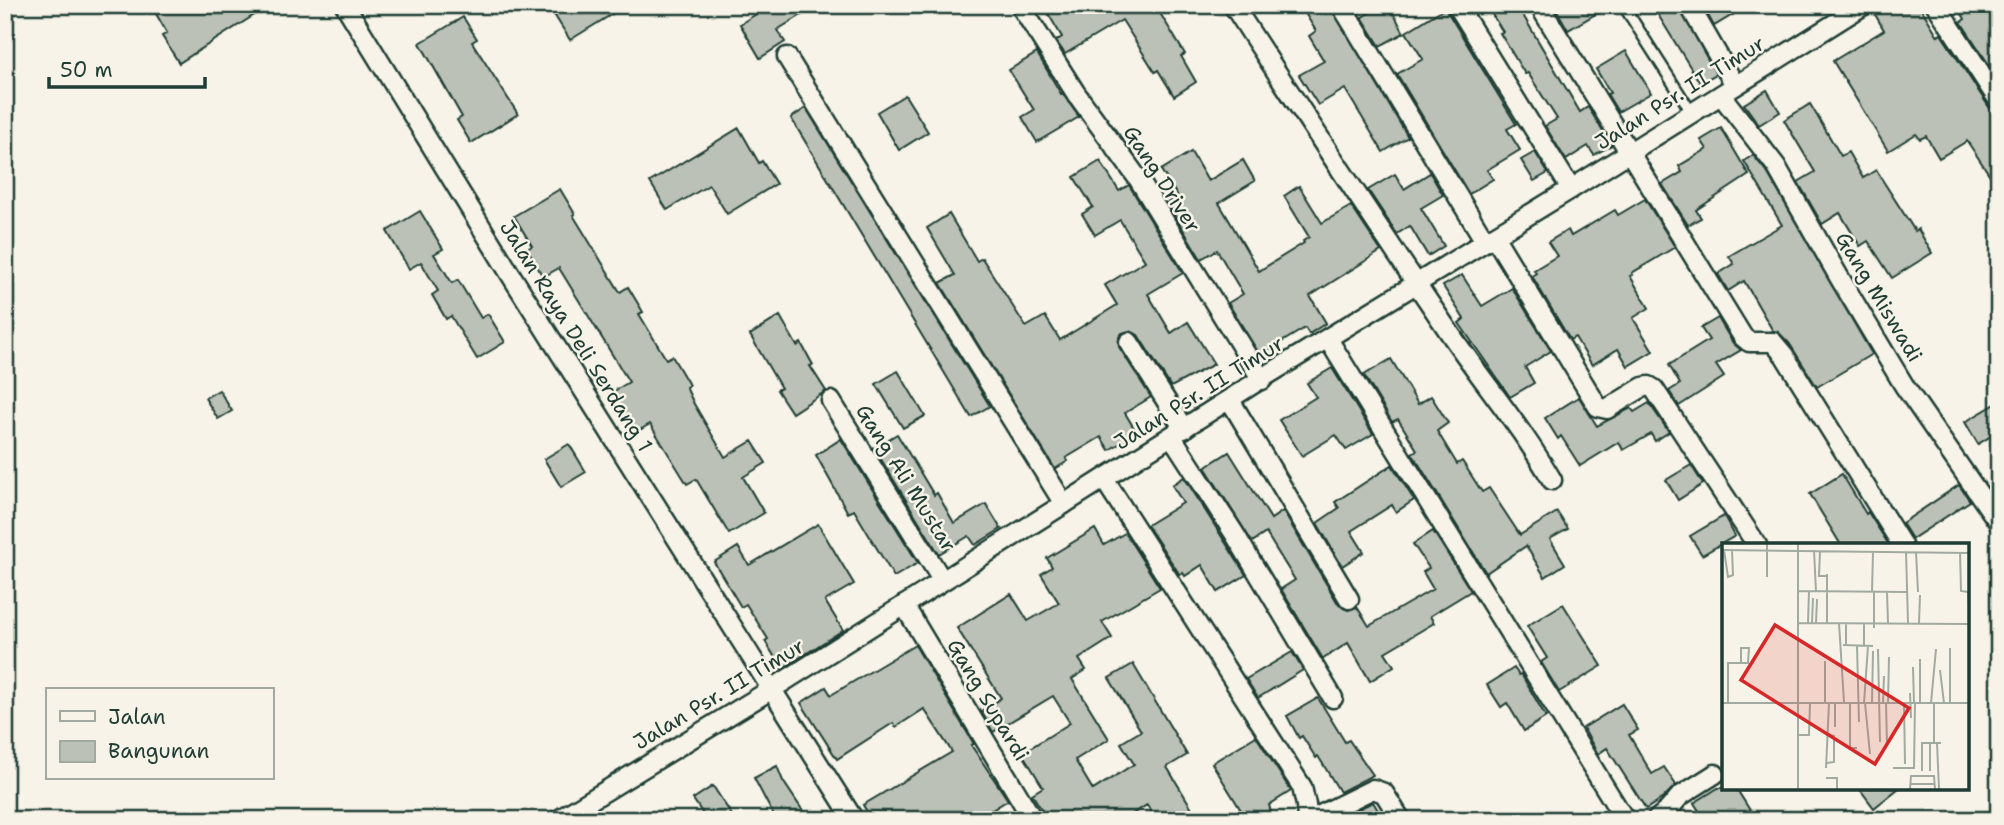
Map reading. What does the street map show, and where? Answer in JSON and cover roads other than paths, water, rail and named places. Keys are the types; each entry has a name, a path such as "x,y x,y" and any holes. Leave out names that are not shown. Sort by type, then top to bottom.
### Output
{"street":[{"name":"Jalan Raya Deli Serdang 1","path":"345,5 509,272 854,820"},
{"name":"Gang Driver","path":"1020,5 1075,92 1139,180 1262,380"},
{"path":"1233,5 1416,284 1506,412 1527,437 1552,480"},
{"path":"1340,5 1598,407 1606,409 1643,387 1654,389 1756,543"},
{"path":"1457,5 1571,189"},
{"path":"1539,5 1743,337 1749,342 1773,342 1784,355 1901,543"},
{"name":"Gang Miswadi","path":"1689,5 1728,90 1776,166 1905,387 1999,523"},
{"name":"Jalan Psr. II Timur","path":"558,820 772,689 942,580 1864,5"},
{"path":"1936,5 1999,101"},
{"path":"787,57 1063,505"},
{"path":"1328,340 1625,820"},
{"path":"1129,342 1234,533 1333,698"},
{"path":"1230,400 1349,599"},
{"name":"Gang Ali Mustar","path":"831,401 942,580"},
{"path":"1104,479 1302,787 1308,820 1373,789 1384,793 1401,820"},
{"name":"Gang Supardi","path":"904,605 1033,820"},
{"path":"1656,820 1680,796 1715,774"}],"lane":[{"path":"1623,5 1692,113"}]}
